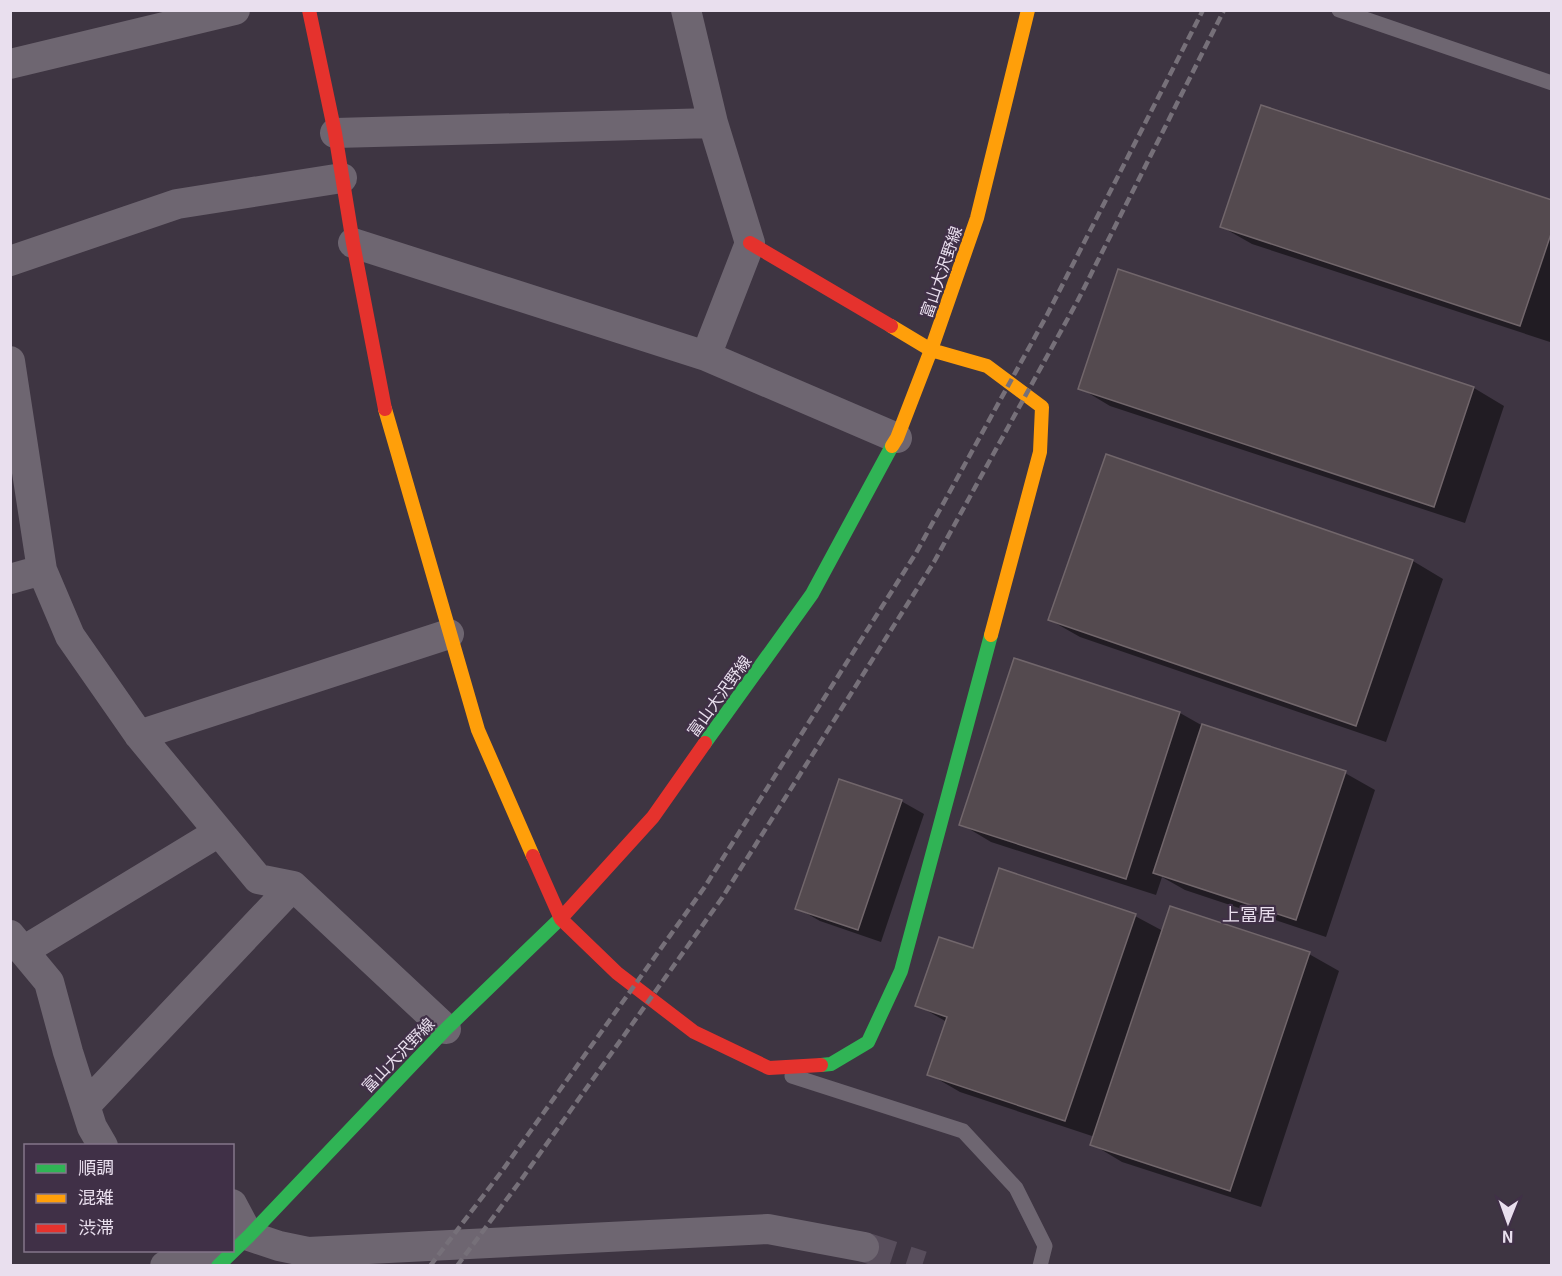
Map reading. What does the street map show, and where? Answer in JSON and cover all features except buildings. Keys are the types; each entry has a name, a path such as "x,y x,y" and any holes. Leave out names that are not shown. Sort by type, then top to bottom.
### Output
{"street":[{"path":"10,64 235,10"},
{"path":"309,10 335,133 353,243 387,419 478,730 561,919 617,973 694,1032 769,1068 831,1064 868,1042 901,970 1040,452 1042,407 987,366 931,350 750,243"},
{"path":"686,10 713,123 750,243 706,356"},
{"name":"富山大沢野線","path":"241,1239 446,1029 561,919 653,817 812,594 897,438 931,350 977,218 1028,10"},
{"path":"335,133 713,123"},
{"path":"10,261 177,204 342,178"},
{"path":"353,243 706,356 897,438"},
{"path":"10,361 42,570 70,636 139,735 258,879 293,886 446,1029"},
{"path":"10,579 42,570"},
{"path":"139,735 449,634"},
{"path":"102,1144 92,1127 49,982 17,943 219,832"},
{"path":"86,1105 293,886"},
{"path":"234,1212 241,1239 308,1252 768,1229 864,1247"},
{"path":"165,1266 196,1260 215,1252"},
{"name":"富山大沢野線","path":"218,1266 230,1252"}],"lane":[{"path":"1339,10 1551,83"},
{"path":"769,1068 963,1131 1016,1188 1045,1246 1040,1266"}],"tunnel":[{"path":"864,1247 922,1266"}],"railway":[{"path":"430,1266 502,1171 704,888 916,553 1047,315 1203,10"},
{"path":"457,1266 722,898 934,562 1078,300 1224,10"}],"traffic: fast":[{"path":"705,743 812,594 892,446"},
{"path":"821,1065 831,1064 868,1042 901,971 991,635"},
{"path":"234,1251 446,1029 564,915"},
{"path":"218,1266 232,1252"}],"traffic: slow":[{"path":"892,446 931,350 977,218 1028,10"},
{"path":"891,326 931,350 987,366 1042,407 1040,452 991,635"},
{"path":"385,409 478,730 533,856"}],"traffic: jam":[{"path":"309,10 335,133 353,243 385,409"},
{"path":"750,243 891,326"},
{"path":"564,915 653,817 705,743"},
{"path":"533,856 561,919 617,973 694,1032 769,1068 821,1065"}],"district":[{"name":"上冨居","path":"1249,915"}]}
